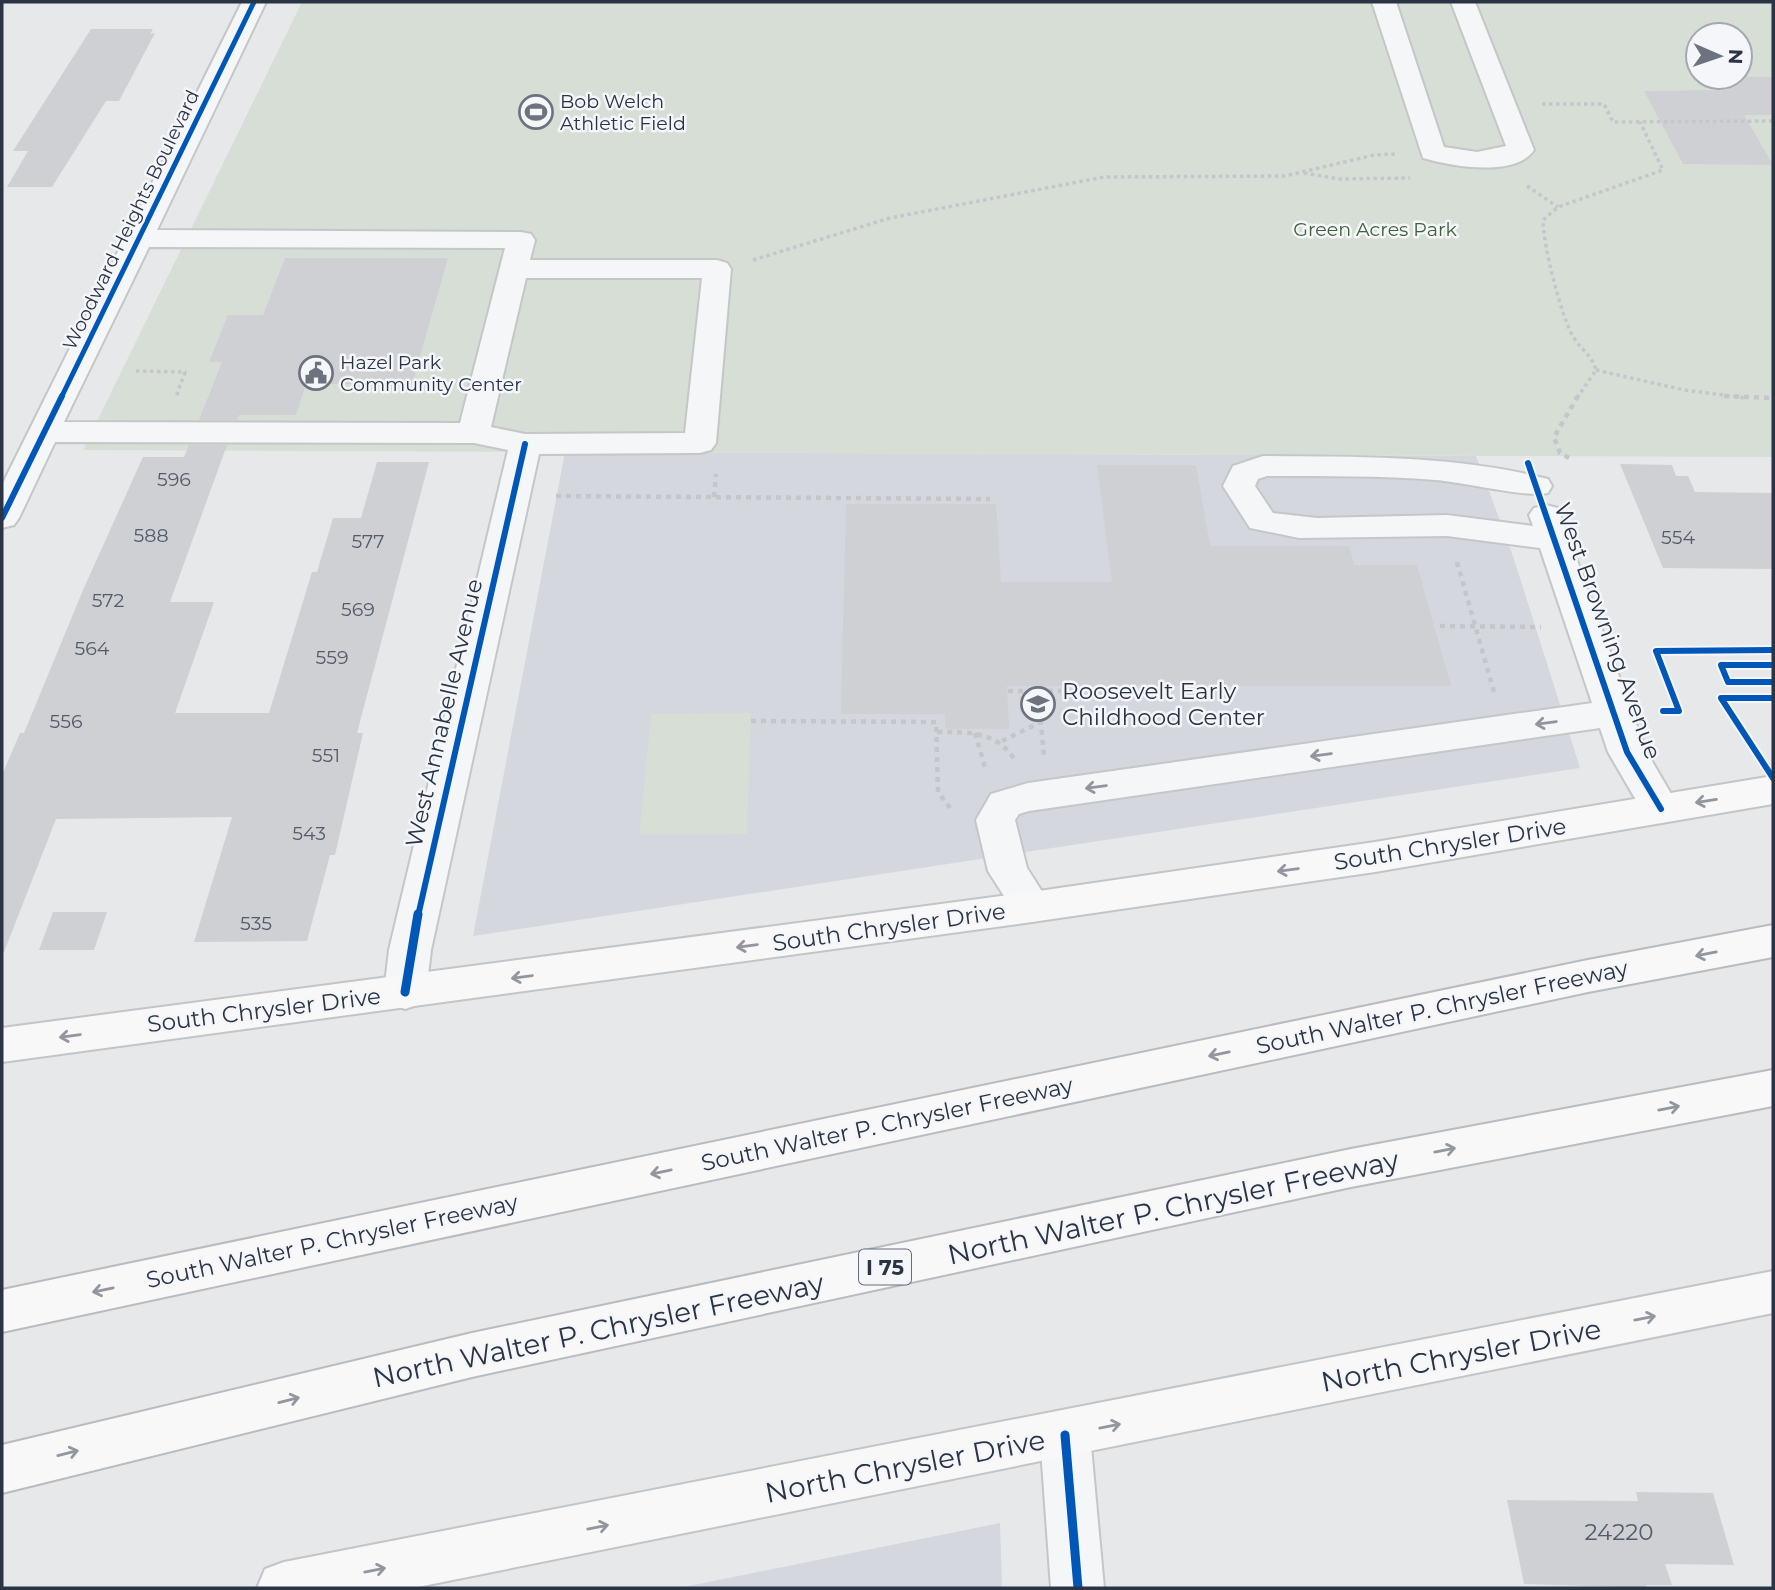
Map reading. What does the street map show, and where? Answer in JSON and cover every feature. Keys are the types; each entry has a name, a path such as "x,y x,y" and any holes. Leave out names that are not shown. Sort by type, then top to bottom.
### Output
{"main road":[{"name":"South Chrysler Drive","path":"2,1045 1032,907 1375,857 1773,790"},
{"name":"South Walter P. Chrysler Freeway","path":"2,1311 1575,979 1773,941"},
{"name":"North Walter P. Chrysler Freeway","path":"2,1469 486,1352 1351,1168 1773,1088"},
{"name":"North Chrysler Drive","path":"284,1588 1771,1298"}],"street":[{"name":"Woodward Heights Boulevard","path":"2,518 254,2"},
{"path":"1384,2 1432,152 1455,159 1501,160 1521,150 1463,2"},
{"path":"140,237 522,240 474,433"},
{"path":"2,451 40,442 474,433 525,444 700,443 717,269 514,269"},
{"name":"West Annabelle Avenue","path":"405,992 410,950 525,444"},
{"name":"West Browning Avenue","path":"1555,540 1465,526 1316,530 1283,527 1262,521 1239,486 1245,473 1263,466 1402,469 1504,477 1532,474 1555,540 1627,752 1661,808"},
{"path":"1032,907 1008,871 995,820 1005,804 1028,796 1614,713"},
{"path":"1065,1435 1078,1588"}],"path":[{"path":"1502,104 1604,104 1613,122 1773,121"},
{"path":"1597,370 1592,359 1574,338 1543,244 1544,220 1558,207 1664,170 1640,122"},
{"path":"717,269 890,218 1104,177 1284,176 1374,155 1432,152"},
{"path":"1597,370 1695,392 1746,399 1773,398"},
{"path":"1569,458 1560,453 1554,438 1558,426 1597,370"},
{"path":"136,371 185,372 172,406"},
{"path":"714,498 716,470"},
{"path":"555,496 990,499"},
{"path":"1455,556 1497,702"},
{"path":"1440,626 1545,626 1541,614"},
{"path":"1038,690 1045,768"},
{"path":"1007,691 1060,691"},
{"path":"751,721 936,722 938,792 957,817"},
{"path":"1002,741 1041,722"},
{"path":"937,732 987,733 1002,741 1021,772"},
{"path":"975,733 987,776"}],"shaded area":[{"name":"Roosevelt Early Childhood Center","path":"565,452 1476,456 1513,556 1580,768 473,936"},
{"path":"1000,1523 1002,1588 679,1588"}],"green space":[{"name":"Green Acres Park","path":"302,2 1773,2 1773,457 83,450"},
{"path":"751,713 747,834 639,835 651,714"}],"building":[{"path":"91,29 153,29 150,34 155,33 119,101 106,101 52,187 7,187 28,151 13,151"},
{"path":"1754,77 1773,77 1773,115 1744,115 1773,165 1683,164 1644,91 1754,91"},
{"name":"Hazel Park Community Center","path":"285,258 448,258 412,384 306,384 296,415 239,415 237,420 199,420 222,362 209,362 228,315 263,315"},
{"path":"189,445 227,445 170,602 214,602 175,713 269,713 312,572 317,572 333,518 361,518 377,462 429,462 357,733 363,733 335,855 330,855 307,941 194,942 232,817 56,819 2,952 2,775 20,733 24,733 83,590 143,457 184,457"},
{"path":"1620,464 1672,465 1676,476 1688,476 1695,492 1773,493 1773,569 1663,568"},
{"path":"1097,465 1196,465 1210,546 1349,546 1354,565 1417,565 1451,686 1007,686 1009,729 945,729 945,714 841,714 846,504 996,504 1001,582 1112,582"},
{"path":"53,912 107,912 94,950 39,950"},
{"path":"1636,1492 1713,1493 1734,1565 1665,1564 1672,1585 1646,1585 1647,1588 1524,1584 1507,1500 1638,1501"}],"cycle path":[{"path":"2,518 254,2"},
{"path":"405,992 410,950 525,444"},
{"path":"1528,463 1627,752 1661,809"},
{"path":"1663,711 1679,711 1656,651 1773,650"},
{"path":"1773,665 1721,665 1728,682 1773,682"},
{"path":"1773,698 1721,698 1773,778"},
{"path":"1065,1435 1078,1588"}],"place":[{"name":"Bob Welch Athletic Field","path":"536,112"},
{"name":"Hazel Park Community Center","path":"316,373"},
{"name":"Roosevelt Early Childhood Center","path":"1038,704"}]}
